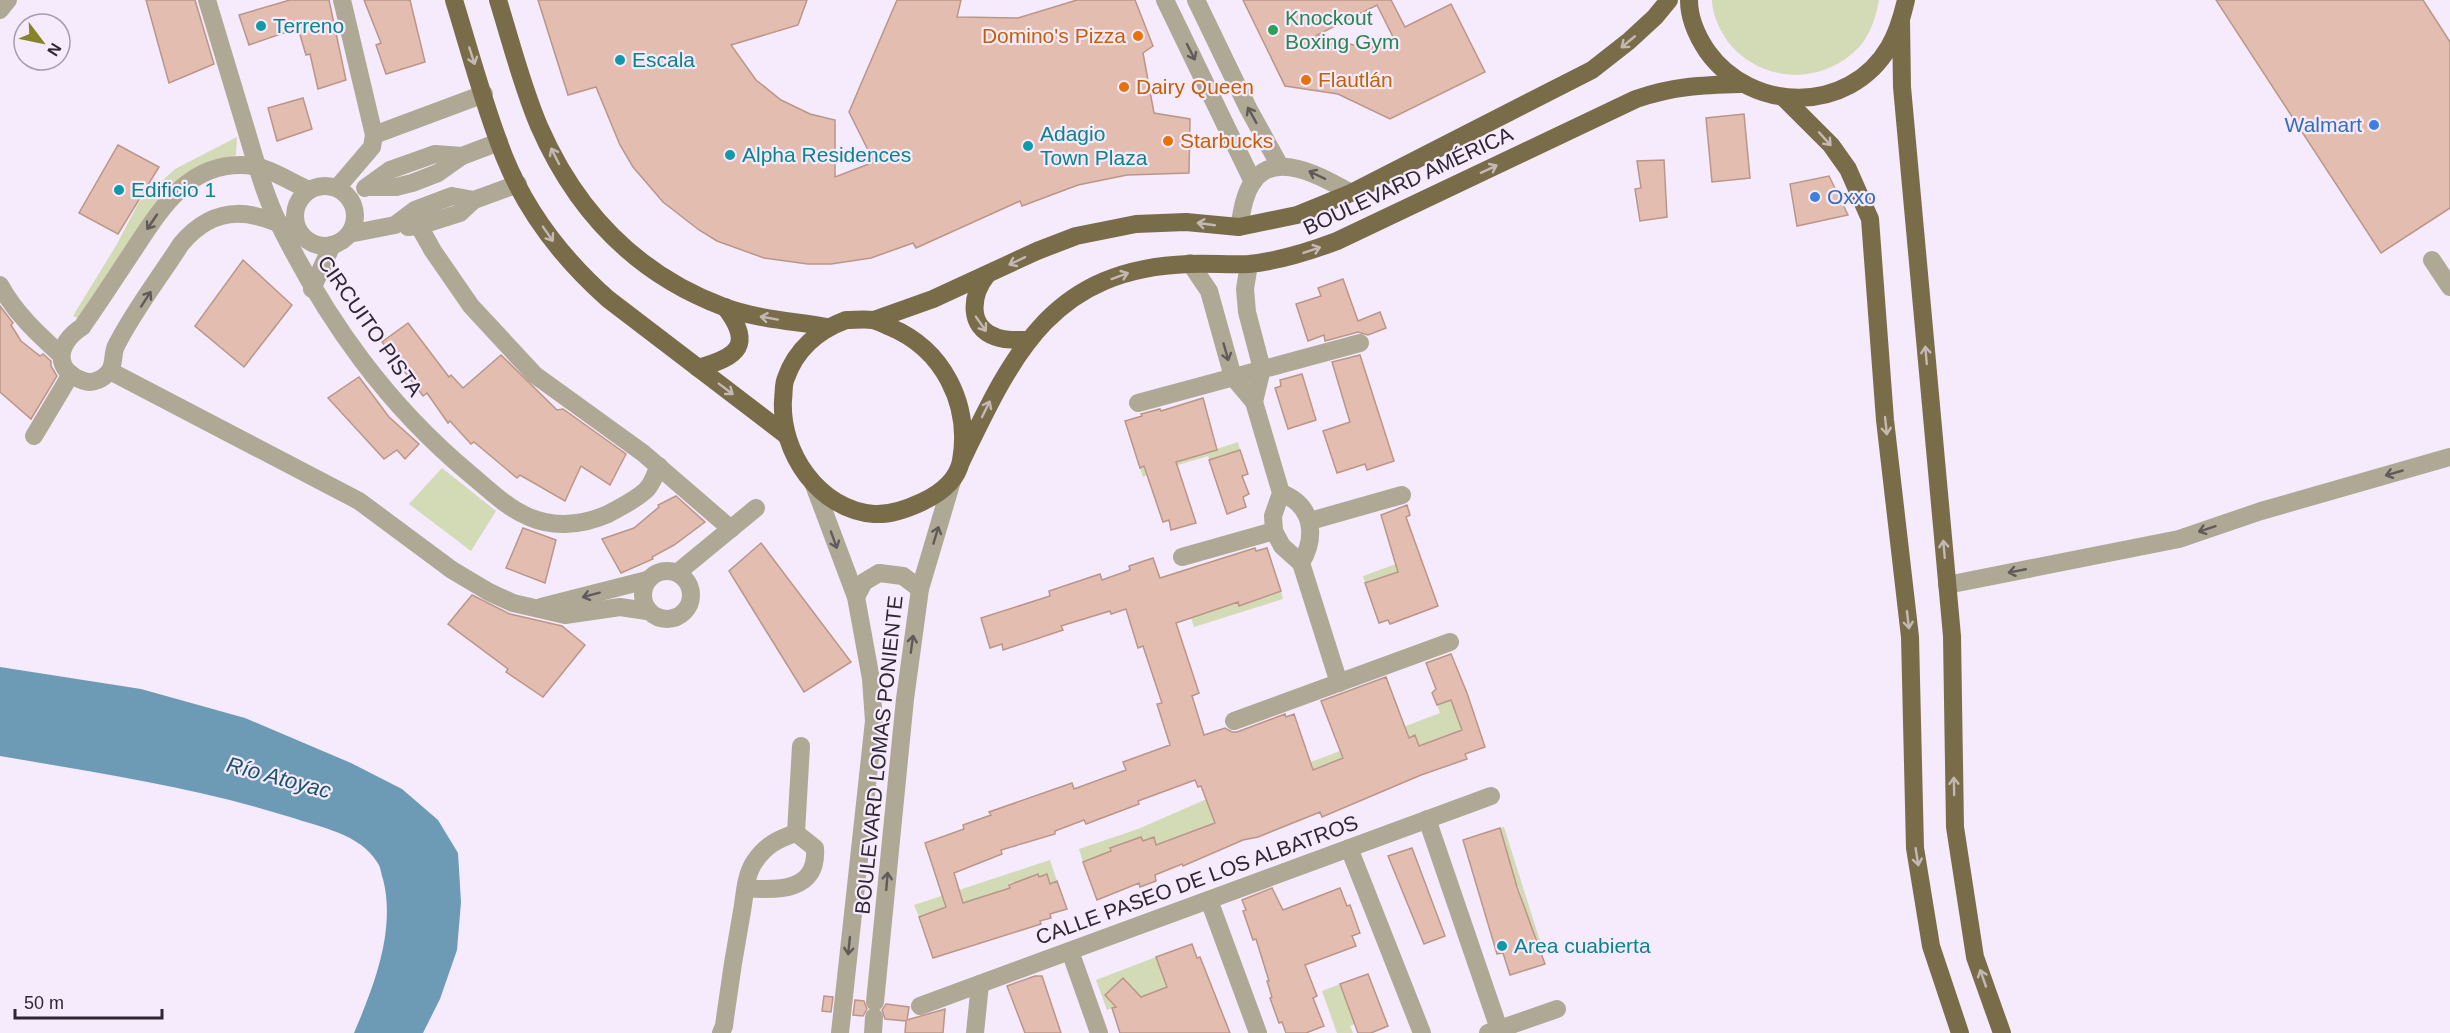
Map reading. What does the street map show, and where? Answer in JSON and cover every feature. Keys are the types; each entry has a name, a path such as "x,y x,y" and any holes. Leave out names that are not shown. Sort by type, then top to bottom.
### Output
{"main road":[{"path":"454,0 499,142 518,184 540,222 582,276 608,299 786,435"},
{"path":"498,0 539,125 561,169 576,193 623,248 652,272 683,289 725,307 762,317 827,327"},
{"name":"BOULEVARD AMÉRICA","path":"874,320 933,299 1037,251 1076,236 1136,224 1186,222 1239,227 1297,215 1351,193 1592,70 1655,18 1669,0"},
{"path":"1689,0 1689,8 1699,39 1717,64 1741,84 1762,93 1784,98 1814,98 1843,88 1868,72 1888,49 1901,21 1906,0"},
{"path":"1901,21 1902,87 1952,636 1954,827 1975,957 2002,1033"},
{"name":"BOULEVARD AMÉRICA","path":"961,462 994,394 1029,340 1053,312 1077,295 1105,281 1130,272 1158,266 1190,263 1249,264 1308,252 1337,242 1636,99 1664,90 1688,86 1741,84"},
{"path":"1784,98 1831,145 1848,169 1870,219 1885,420 1910,637 1915,848 1931,946 1960,1033"},
{"path":"987,275 976,294 974,310 979,324 984,331 996,337 1029,340"},
{"path":"698,368 726,359 735,352 740,342 740,330 725,307"},
{"path":"846,320 874,320 901,332 925,348 941,365 958,400 962,432 961,462 952,481 931,498 909,508 891,513 873,514 856,511 834,500 814,485 793,453 786,435 783,408 785,380 795,358 827,327 846,320"}],"street":[{"path":"0,10 8,0"},
{"name":"CIRCUITO PISTA","path":"207,0 257,166 277,221 312,289 375,378 403,412 450,458 506,503 528,517 548,523 565,524 598,518 621,507 648,489 659,466"},
{"path":"342,0 374,135 372,147 342,191"},
{"path":"1165,0 1253,182"},
{"path":"1196,0 1248,108 1280,166"},
{"path":"374,135 484,94"},
{"path":"302,234 295,215 297,206 309,190 318,186 342,191 370,186 390,170 435,154 462,156 499,142"},
{"path":"309,190 257,166 233,165 207,172 183,185 169,198 82,327 68,337 61,354 64,366 71,374 85,382 100,379 110,371 115,348 181,244 193,230 214,216 235,214 277,221 302,234 315,244 332,245 342,241 354,224 355,213 342,191"},
{"path":"1239,227 1245,199 1253,182 1266,170 1280,166 1311,171 1351,193"},
{"path":"349,234 395,225 419,226 460,213 474,200 518,184"},
{"path":"395,225 415,210 452,196 474,200"},
{"path":"419,226 433,251 471,306 528,368 659,466 731,529"},
{"path":"312,289 332,245"},
{"path":"2433,260 2450,287"},
{"path":"1190,263 1209,291 1233,377 1254,402 1281,494 1273,516 1274,531 1282,546 1301,563 1339,683"},
{"path":"1249,264 1245,289 1246,303 1262,369 1254,402"},
{"path":"0,285 7,299 30,327 61,354"},
{"path":"1214,306 1246,303"},
{"path":"1138,403 1360,343"},
{"path":"110,371 359,501 452,570 489,592 534,608 565,615 621,607 647,611 660,619 668,620 676,618 688,607 691,600 688,584 677,573 661,572 647,580 534,608"},
{"path":"34,436 71,374"},
{"path":"1947,585 2179,539 2261,512 2450,457"},
{"name":"BOULEVARD LOMAS PONIENTE","path":"874,1018 904,699 920,589 952,481"},
{"name":"BOULEVARD LOMAS PONIENTE","path":"814,485 855,597 870,679 874,721 840,1033"},
{"path":"1281,494 1300,504 1310,521 1311,540 1308,552 1301,563"},
{"path":"1310,521 1402,495"},
{"path":"677,573 756,508"},
{"path":"1182,557 1274,531"},
{"path":"855,597 864,582 879,573 903,576 920,589"},
{"path":"647,580 642,595 647,611"},
{"path":"1234,721 1450,642"},
{"path":"796,833 801,746"},
{"name":"CALLE PASEO DE LOS ALBATROS","path":"920,1006 1491,796"},
{"path":"1427,819 1493,1031 1557,1009"},
{"path":"723,1031 748,874 762,852 773,841 796,833"},
{"path":"746,888 788,887 802,882 812,873 816,861 814,848 796,833"},
{"path":"1349,848 1422,1033"},
{"path":"1209,900 1258,1033"},
{"path":"1070,951 1100,1033"},
{"path":"846,974 878,980"},
{"path":"975,1033 980,984"}],"green space":[{"path":"1712,0 1879,0 1875,18 1860,46 1845,59 1829,68 1793,75 1758,66 1742,56 1722,32 1715,17"},
{"path":"237,137 236,155 178,186 84,321 73,316 117,244 139,202 175,169"},
{"path":"1238,442 1240,450 1211,463 1208,456 1178,465 1178,470 1149,480 1147,475 1143,477 1140,468 1152,463 1177,462"},
{"path":"442,468 496,511 471,551 409,504"},
{"path":"1417,546 1422,563 1365,583 1363,576 1396,564 1407,549"},
{"path":"1250,590 1260,598 1281,591 1283,599 1194,627 1191,618 1238,602 1239,606 1253,602"},
{"path":"1467,693 1470,701 1462,730 1419,746 1414,736 1210,810 1216,826 1157,846 1154,838 1143,841 1140,837 1111,848 1113,856 1099,856 1083,862 1079,849 1138,829 1225,791 1242,780 1309,756 1311,762 1440,713 1437,705"},
{"path":"1504,827 1540,941 1536,942 1518,886 1513,887 1500,828"},
{"path":"1050,860 1057,881 1050,884 1047,875 1015,885 1014,882 1009,883 1010,888 976,899 964,906 962,902 919,917 914,905"},
{"path":"1156,957 1179,1015 1141,997 1107,1010 1096,980"},
{"path":"1340,984 1355,1024 1350,1026 1353,1033 1337,1033 1322,991"}],"water":[{"name":"Río Atoyac","path":"0,667 141,689 245,718 351,763 402,789 438,820 458,853 461,902 457,950 440,999 423,1033 354,1033 381,957 387,918 383,879 378,864 370,852 350,838 338,833 254,806 146,782 0,756"}],"building":[{"path":"146,0 195,0 214,64 169,83"},
{"path":"290,0 329,0 346,80 318,89 310,54 306,55 298,28 249,45 239,15"},
{"path":"364,0 410,0 425,62 386,74 376,45 381,43"},
{"path":"538,0 807,0 798,25 731,45 756,80 781,100 810,114 835,120 835,177 874,162 849,112 897,0 961,0 957,17 1018,18 1077,0 1135,0 1153,46 1143,53 1154,113 1190,119 1189,173 1127,175 1078,185 1022,206 1020,201 916,248 913,243 871,258 831,264 808,264 764,258 717,241 663,202 633,167 620,145 596,87 568,95"},
{"path":"1243,0 1391,0 1405,27 1451,4 1485,72 1390,119 1338,94 1285,86","holes":["1377,5 1393,37 1368,49 1317,35"]},
{"name":"Walmart","path":"2216,0 2423,0 2450,42 2450,208 2381,253"},
{"path":"303,98 312,129 277,141 268,108"},
{"path":"1744,114 1750,178 1712,182 1706,118"},
{"name":"Edificio 1","path":"118,145 159,167 118,234 79,213"},
{"path":"1664,160 1667,217 1640,221 1635,189 1641,188 1637,161"},
{"path":"1829,176 1848,215 1797,226 1790,184"},
{"path":"243,260 292,305 244,367 195,326"},
{"path":"1343,279 1358,321 1380,312 1386,328 1368,335 1358,332 1325,341 1324,335 1308,341 1296,304 1321,296 1318,288"},
{"path":"0,306 13,323 11,325 21,341 40,356 43,354 51,361 51,366 57,376 31,419 0,392"},
{"path":"408,323 449,377 451,375 463,388 501,355 557,410 563,409 626,454 610,485 581,466 565,501 520,475 517,478 474,442 471,444 450,421 448,423 427,393 423,396 382,342"},
{"path":"1360,355 1394,461 1367,470 1365,464 1337,473 1323,431 1350,422 1332,362"},
{"path":"1302,374 1316,420 1288,429 1275,388 1281,386 1280,380"},
{"path":"359,377 389,417 419,444 405,459 397,450 384,459 328,398"},
{"path":"1203,398 1217,450 1176,462 1196,523 1171,530 1169,520 1163,522 1144,466 1140,468 1125,421 1142,416 1141,414 1160,409 1161,411"},
{"path":"1240,450 1248,474 1242,476 1249,494 1243,497 1246,507 1227,514 1209,460"},
{"path":"676,496 705,522 674,545 652,557 653,559 621,573 602,539 634,528 659,507 658,505"},
{"path":"1407,505 1410,515 1406,517 1438,606 1390,624 1388,620 1379,623 1365,583 1398,572 1381,515"},
{"path":"523,528 556,540 545,583 506,568"},
{"path":"761,543 851,662 804,692 729,571"},
{"path":"1255,548 1256,551 1267,548 1281,591 1239,606 1238,602 1176,623 1199,693 1192,696 1204,735 1225,728 1237,732 1285,714 1286,717 1294,714 1313,770 1343,758 1321,701 1386,677 1409,738 1415,735 1419,746 1462,730 1451,700 1437,705 1432,693 1436,689 1426,663 1451,654 1485,747 1465,754 1467,759 1421,775 1322,817 1320,812 1258,837 1243,840 1183,866 1182,864 1155,875 1156,881 1140,887 1139,883 1097,900 1083,862 1111,851 1110,848 1141,837 1143,841 1154,837 1156,845 1215,823 1201,786 1198,787 1195,780 1138,801 1139,804 1086,824 1084,820 1055,831 1055,834 1001,850 1002,854 954,873 963,903 1010,888 1009,885 1038,874 1039,877 1047,874 1050,884 1057,881 1067,909 1050,914 1051,918 1040,921 1041,924 933,958 919,917 946,907 925,843 964,829 963,825 991,815 989,812 1072,783 1074,789 1126,770 1123,762 1170,745 1157,704 1162,703 1143,646 1138,648 1126,609 1111,614 1110,611 1061,626 1063,630 1003,650 1002,644 990,648 981,618 1050,596 1049,591 1100,574 1102,580 1130,570 1129,566 1153,558 1160,578"},
{"path":"472,595 510,614 562,626 585,645 543,697 506,672 508,669 448,624"},
{"path":"1500,828 1517,887 1545,964 1510,975 1503,953 1497,954 1463,840"},
{"path":"1412,848 1445,936 1424,944 1388,856"},
{"path":"1272,888 1283,910 1340,888 1347,906 1350,905 1360,933 1352,936 1356,946 1305,965 1317,996 1313,998 1324,1026 1306,1033 1286,1033 1282,1022 1279,1023 1270,998 1272,997 1267,981 1269,981 1256,939 1253,940 1243,911 1246,910 1242,900"},
{"path":"1192,944 1197,958 1200,957 1230,1033 1120,1033 1112,1008 1116,1007 1105,995 1123,978 1141,997 1167,987 1156,957"},
{"path":"1368,974 1388,1026 1371,1033 1358,1033 1340,984"},
{"path":"1035,976 1042,976 1061,1033 1025,1033 1007,986"},
{"path":"824,996 833,997 831,1012 822,1011"},
{"path":"855,1000 864,1001 867,1009 863,1016 853,1015"},
{"path":"886,1004 909,1007 907,1020 945,1009 943,1033 905,1033 906,1021 885,1019 882,1010"}],"place":[{"name":"Terreno","path":"261,26"},
{"name":"Knockout Boxing Gym","path":"1273,30"},
{"name":"Domino's Pizza","path":"1138,36"},
{"name":"Escala","path":"620,60"},
{"name":"Flautlán","path":"1306,80"},
{"name":"Dairy Queen","path":"1124,87"},
{"name":"Walmart","path":"2374,125"},
{"name":"Starbucks","path":"1168,141"},
{"name":"Adagio Town Plaza","path":"1028,146"},
{"name":"Alpha Residences","path":"730,155"},
{"name":"Edificio 1","path":"119,190"},
{"name":"Oxxo","path":"1815,197"},
{"name":"Area cuabierta","path":"1502,946"}]}
